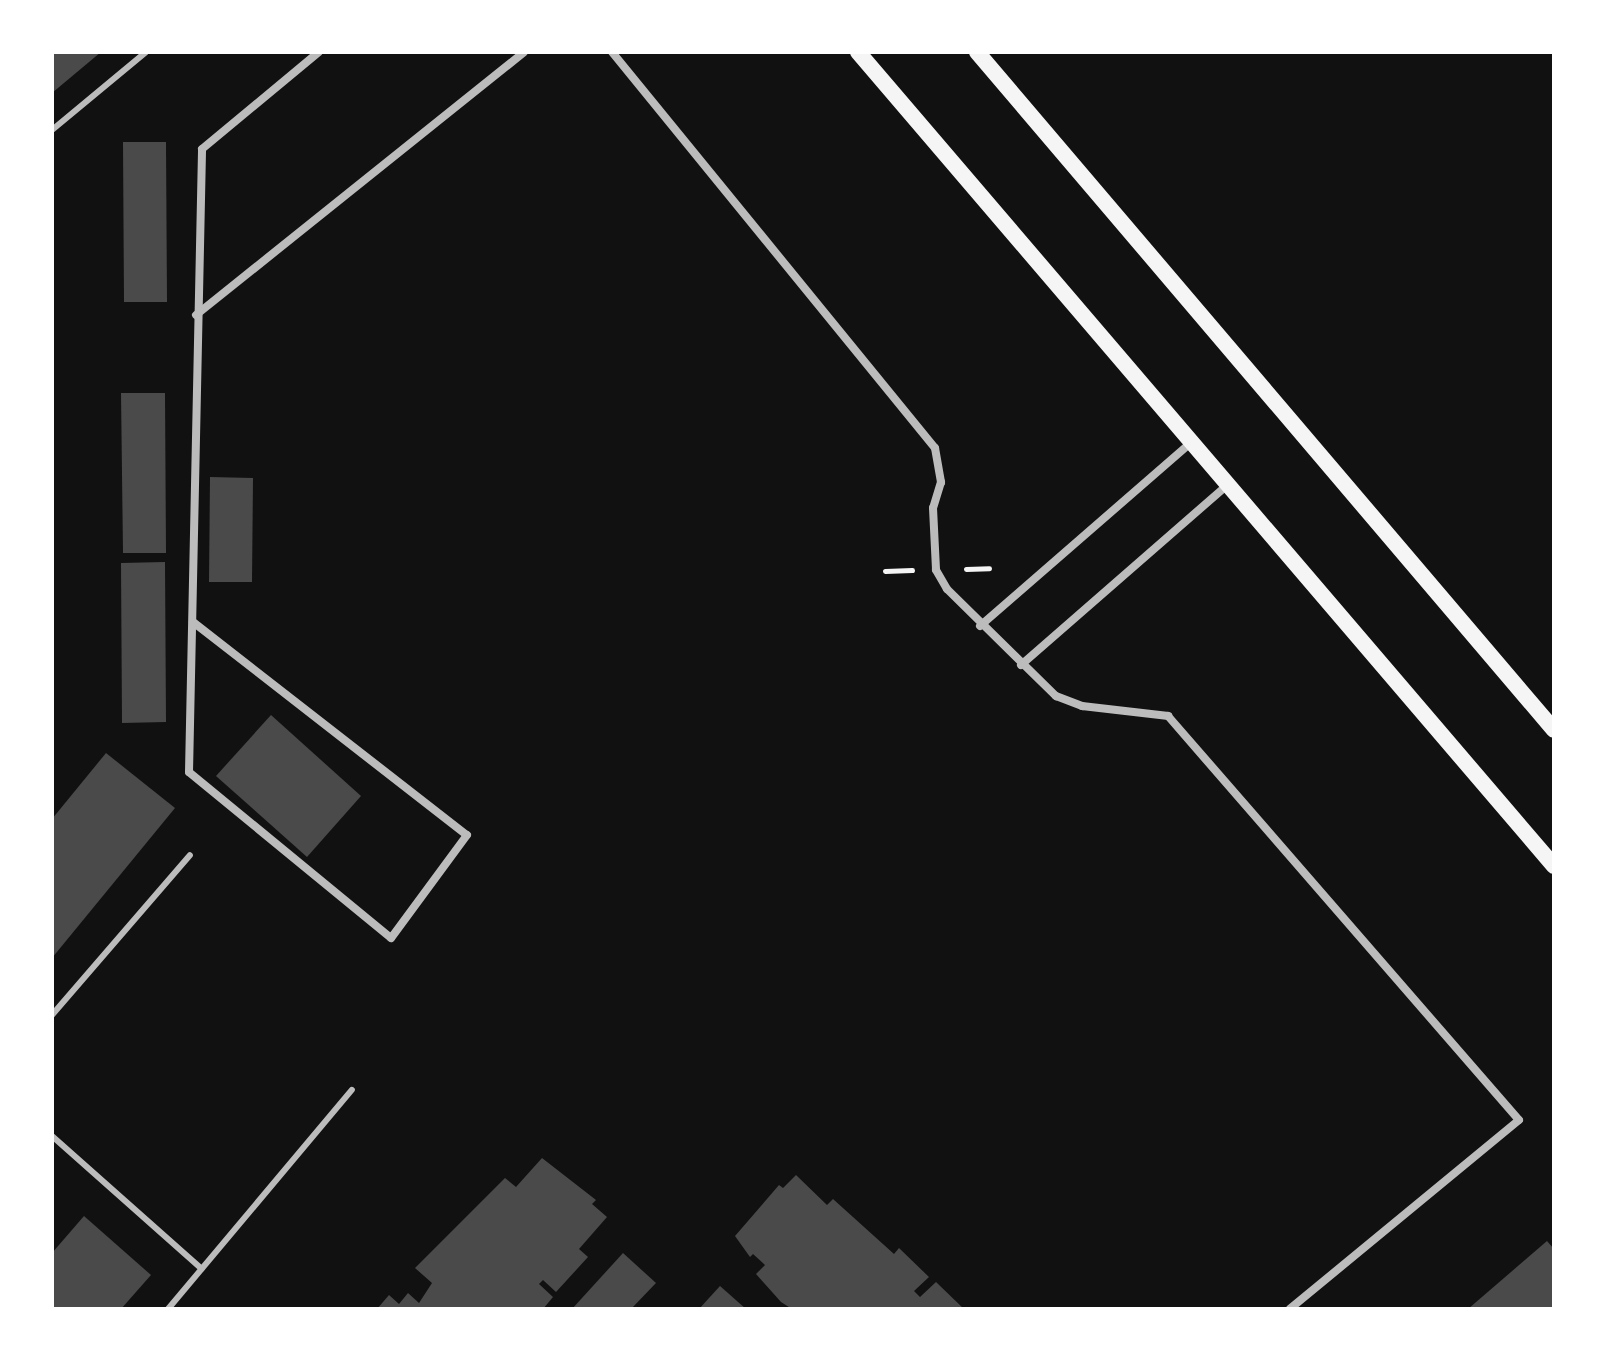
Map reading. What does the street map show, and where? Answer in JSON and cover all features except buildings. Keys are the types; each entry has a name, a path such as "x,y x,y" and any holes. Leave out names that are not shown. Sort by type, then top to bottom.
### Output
{"main road":[{"path":"858,52 1189,444 1554,866"},
{"path":"977,52 1554,730"}],"street":[{"path":"193,622 467,835 391,938 189,772 196,315 202,149 319,52"},
{"path":"196,315 524,52"},
{"path":"612,52 935,448 941,482 933,508 936,570 980,626 1056,696 1082,706 1168,716 1519,1120 1290,1309"},
{"path":"980,626 1189,444"},
{"path":"1021,665 1226,486"}],"lane":[{"path":"52,130 146,52"},
{"path":"52,1015 190,855"},
{"path":"168,1309 352,1090"},
{"path":"52,1136 202,1269"}],"path":[{"path":"1554,125 1554,149"}]}
